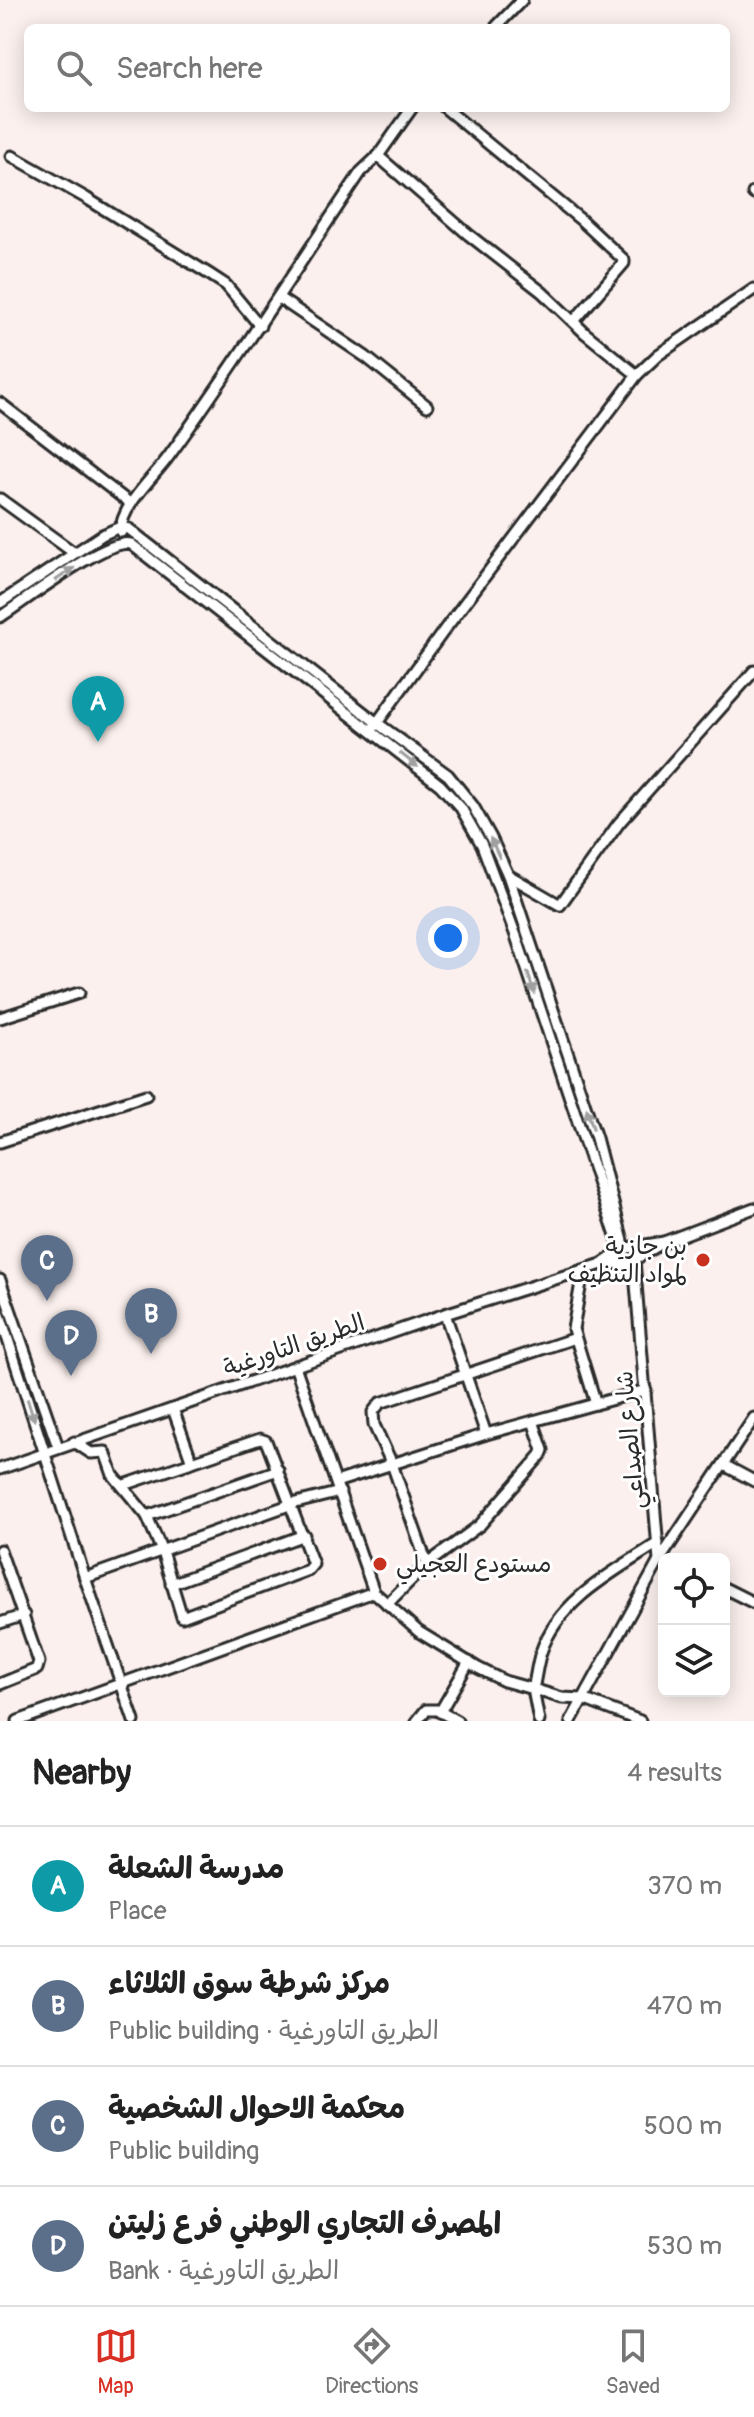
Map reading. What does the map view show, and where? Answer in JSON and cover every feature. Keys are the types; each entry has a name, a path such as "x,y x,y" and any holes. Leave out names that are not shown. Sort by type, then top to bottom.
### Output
{"street":[{"path":"499,24 522,0"},
{"path":"122,541 120,527 131,504 163,465 260,326 361,172 378,156 409,112"},
{"path":"450,112 581,220 624,260 607,286 574,321"},
{"path":"12,156 226,285 260,326"},
{"path":"378,156 637,375"},
{"path":"371,733 637,375 658,355 754,289"},
{"path":"279,298 366,357 427,406"},
{"path":"0,403 131,504"},
{"path":"0,499 73,552"},
{"path":"0,603 73,552 120,527 134,532 371,733 440,785 461,808 482,845 625,1249 634,1253 634,1260"},
{"path":"0,617 102,549 122,541 138,549 243,624 448,775 463,792 491,838 508,875 596,1138 625,1249"},
{"path":"508,875 560,905 619,823 754,671"},
{"path":"0,1018 79,993"},
{"path":"546,1027 558,1022"},
{"path":"0,1142 146,1095"},
{"path":"602,1264 627,1264 664,1242 754,1208"},
{"path":"602,1264 625,1249 664,1242"},
{"path":"625,1249 619,1256 635,1277"},
{"name":"شارع الصداعي","path":"634,1260 658,1543 662,1553"},
{"name":"الطريق التاورغية","path":"0,1469 445,1314 602,1264"},
{"path":"583,1271 573,1329 596,1404"},
{"path":"0,1280 58,1447"},
{"path":"445,1314 486,1434"},
{"path":"0,1315 134,1721"},
{"path":"427,1564 392,1464 374,1425 373,1412 380,1403 575,1338"},
{"path":"295,1366 374,1592 419,1632 504,1681 562,1698 583,1699 640,1721"},
{"path":"85,1578 338,1487 392,1464 486,1434 646,1390"},
{"path":"173,1409 192,1462"},
{"path":"667,1553 754,1418"},
{"path":"387,1604 427,1564 480,1525 541,1455 543,1450 533,1421"},
{"path":"74,1442 91,1453 105,1452 113,1475 147,1516 162,1551 182,1617 308,1570 313,1564 266,1441 260,1439 124,1485"},
{"path":"724,1465 754,1481"},
{"path":"147,1516 278,1470"},
{"path":"171,1584 304,1535"},
{"path":"537,1721 533,1689 542,1651 566,1610 586,1591 658,1543"},
{"path":"0,1550 3,1569 24,1615 39,1662 37,1669 0,1684"},
{"path":"571,1721 658,1568"},
{"path":"730,1591 754,1603"},
{"path":"18,1721 374,1592"},
{"path":"0,1623 24,1615"},
{"path":"440,1712 469,1662"},
{"path":"417,1721 426,1710 440,1712 457,1721"}],"place":[{"name":"مدرسة الشعلة","path":"98,742"},
{"name":"بن جازية لمواد التنظيف","path":"703,1260"},
{"name":"محكمة الاحوال الشخصية","path":"47,1301"},
{"name":"مركز شرطة سوق الثلاثاء","path":"151,1354"},
{"name":"المصرف التجاري الوطني فرع زليتن","path":"71,1376"},
{"name":"مستودع العجيلي","path":"380,1564"}]}
